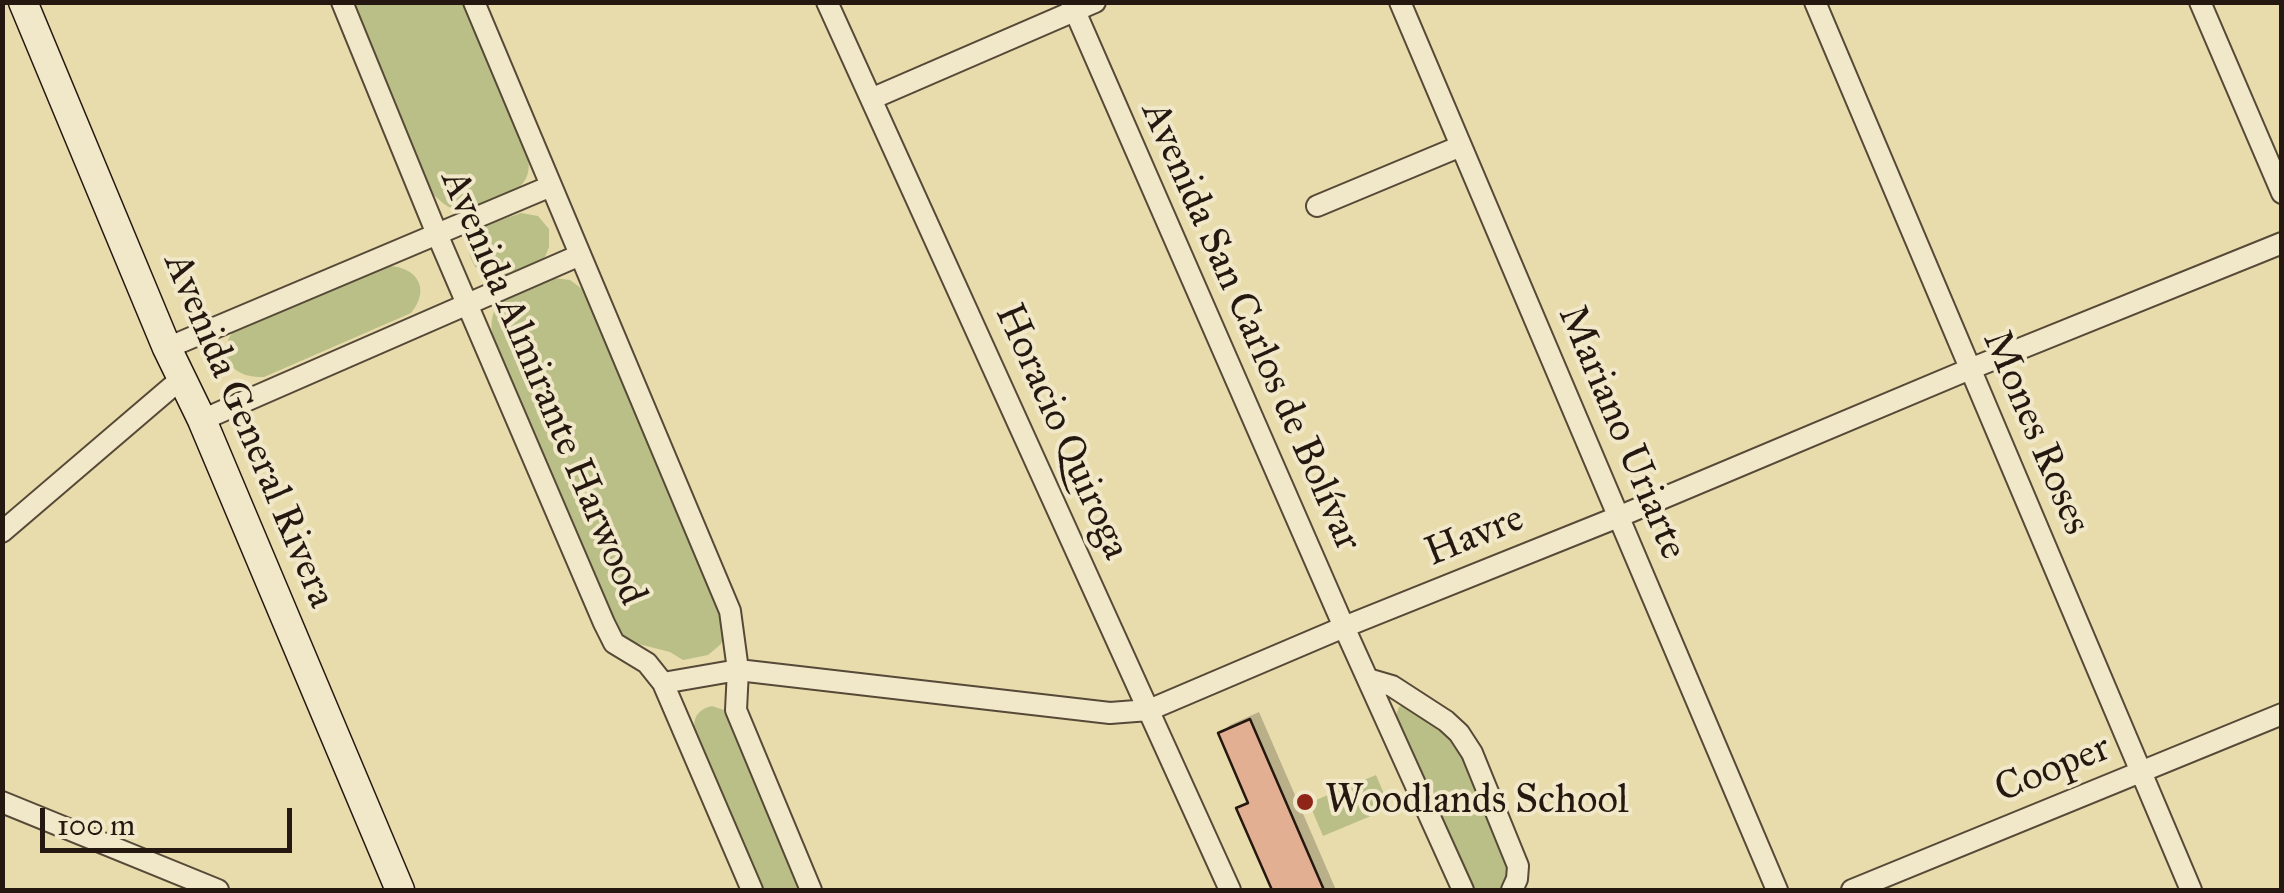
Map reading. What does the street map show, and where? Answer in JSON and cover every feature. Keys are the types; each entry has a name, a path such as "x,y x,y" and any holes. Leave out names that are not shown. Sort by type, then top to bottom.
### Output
{"main road":[{"name":"Avenida General Rivera","path":"23,2 400,890"}],"street":[{"name":"Avenida Almirante Harwood","path":"342,2 604,624 614,643 646,663 663,683 752,890"},
{"path":"474,2 730,611 738,670 736,710 811,890"},
{"name":"Horacio Quiroga","path":"827,2 1230,890"},
{"path":"871,98 1073,7 1096,2"},
{"name":"Mariano Uriarte","path":"1400,2 1777,890"},
{"name":"Mones Roses","path":"1816,2 2190,890"},
{"path":"2200,2 2282,192"},
{"name":"Avenida San Carlos de Bolívar","path":"1073,7 1462,890"},
{"path":"1317,206 1461,146"},
{"path":"167,348 551,186"},
{"name":"Havre","path":"663,683 738,670 1110,713 1149,710 2282,243"},
{"path":"202,420 580,255"},
{"path":"2,532 182,378"},
{"path":"1368,679 1392,686 1459,733 1472,753 1518,866 1512,890"},
{"name":"Cooper","path":"1852,890 2282,714"},
{"path":"2,802 218,890"}],"green space":[{"path":"354,3 465,3 527,152 528,172 521,185 499,199 467,211 452,208 433,194"},
{"path":"521,213 538,216 549,229 545,257 506,277 484,275 470,255 471,240 486,226"},
{"path":"389,266 407,270 418,281 420,296 411,313 264,377 244,374 230,364 226,348 235,329"},
{"path":"553,278 570,280 586,292 718,603 725,633 721,644 708,655 683,660 670,652 627,641 616,629 494,341 492,326 499,304 517,291"},
{"path":"1404,705 1461,746 1515,867 1508,890 1471,890 1395,718"},
{"path":"712,706 724,710 730,721 799,890 762,890 694,727 699,713"},
{"path":"1376,775 1390,808 1323,836 1309,803"}],"building":[{"path":"1250,719 1324,890 1272,890 1236,808 1248,803 1218,733"}],"place":[{"name":"Woodlands School","path":"1305,802"}]}
